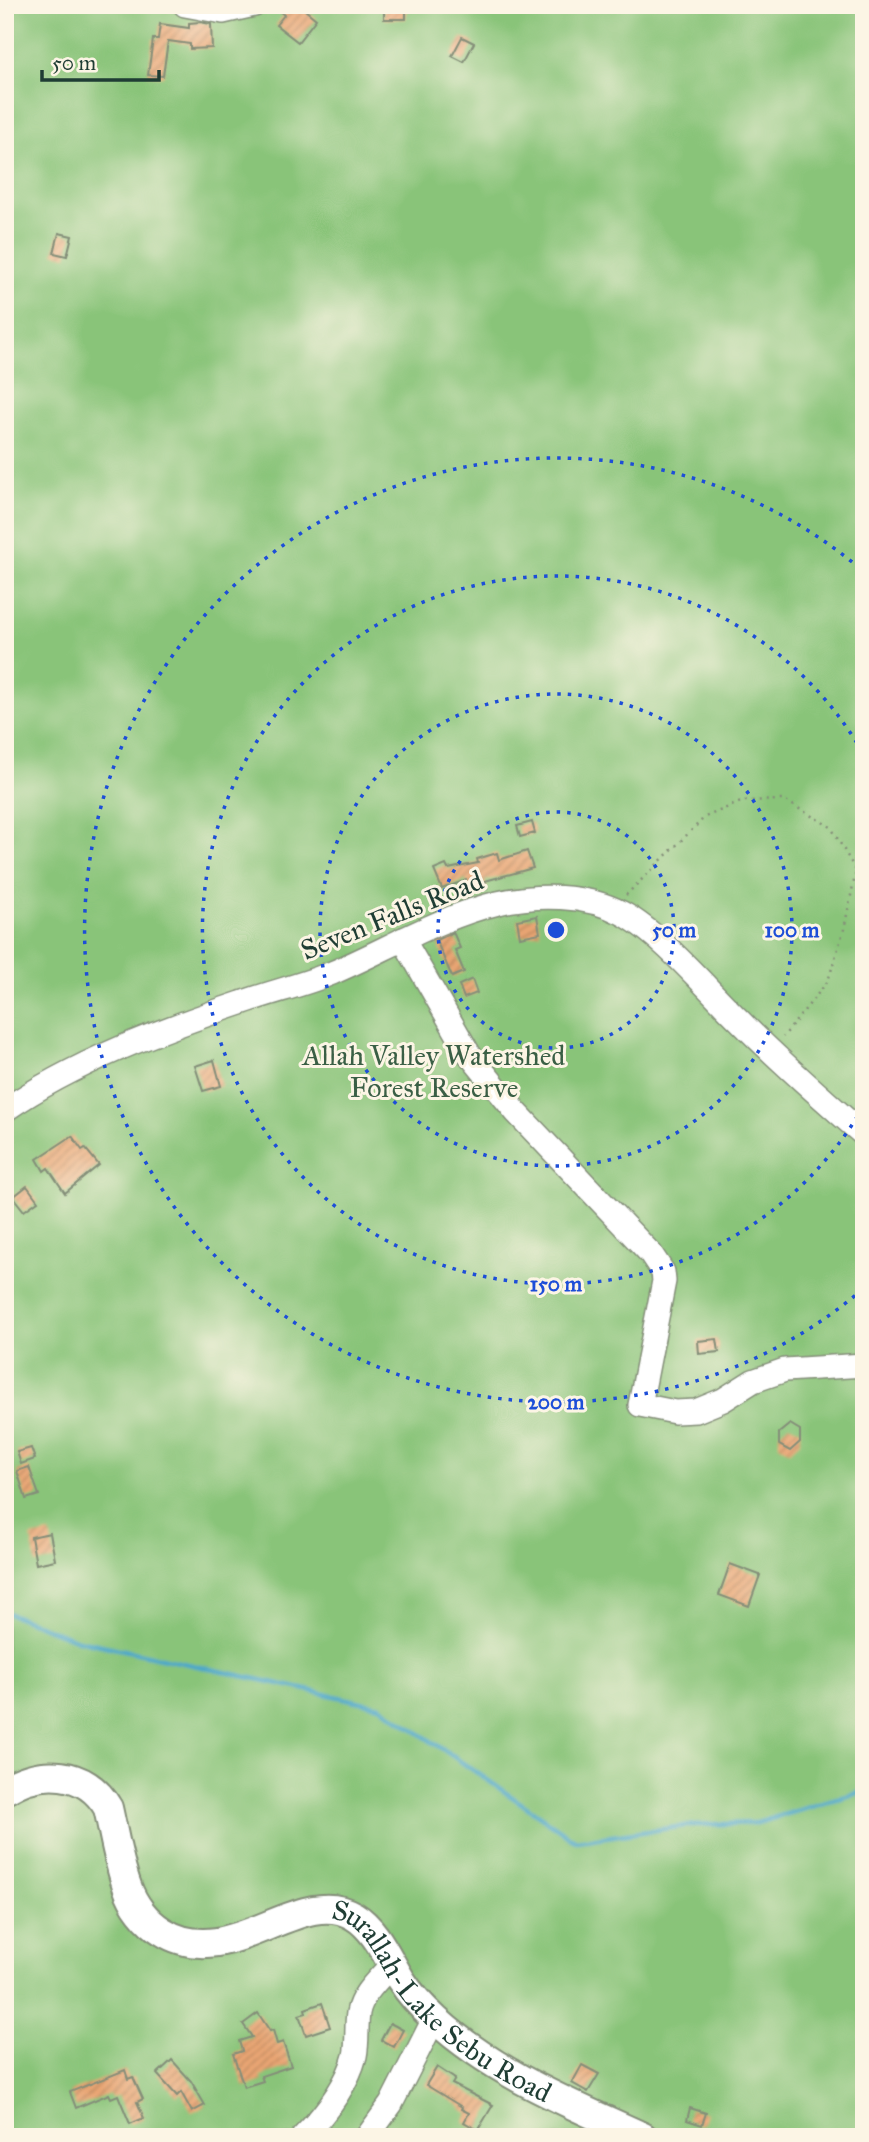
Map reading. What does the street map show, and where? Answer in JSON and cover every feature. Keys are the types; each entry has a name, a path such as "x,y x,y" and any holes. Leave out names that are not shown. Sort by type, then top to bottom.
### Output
{"main road":[{"name":"Surallah-Lake Sebu Road","path":"5,1790 27,1780 55,1775 70,1776 92,1788 108,1808 127,1887 142,1914 154,1926 180,1941 224,1941 289,1917 330,1908 344,1910 358,1918 369,1929 403,1983 434,2019 460,2039 518,2078 643,2137"}],"street":[{"path":"185,5 223,12 254,5"},
{"name":"Seven Falls Road","path":"5,1110 30,1093 135,1042 239,1003 330,974 432,926 498,903 556,896 595,903 622,913 662,943 771,1052 864,1135"},
{"path":"403,939 469,1054 516,1112 651,1254 663,1272 664,1281 640,1405 675,1412 696,1411 723,1400 753,1381 785,1370 864,1365"},
{"path":"303,2137 322,2117 344,2083 355,2055 359,2009 366,1994 391,1964"},
{"path":"367,2137 391,2105 434,2019"}],"path":[{"path":"612,909 705,817 743,801 784,800 831,827 856,871 844,929 828,981 771,1052"}],"green space":[{"name":"Allah Valley Watershed Forest Reserve","path":"5,5 864,5 864,2137 5,2137"}],"building":[{"path":"272,5 299,5 316,19 298,42 276,25 284,15"},
{"path":"384,5 406,5 406,19 384,19"},
{"path":"189,23 211,24 212,48 190,49 190,44 168,41 163,76 148,75 153,39 158,39 160,24 189,28"},
{"path":"462,37 474,43 464,62 452,56"},
{"path":"59,233 72,236 67,256 54,253"},
{"path":"532,822 535,833 520,837 517,826"},
{"path":"527,851 533,868 485,881 487,888 470,893 466,880 442,889 434,870 446,865 448,869 478,863 477,859 497,853 499,860"},
{"path":"537,916 540,933 520,937 517,920"},
{"path":"453,932 460,948 455,950 464,972 452,977 436,940"},
{"path":"472,979 477,993 464,998 459,985"},
{"path":"214,1060 221,1086 203,1091 195,1066"},
{"path":"72,1136 82,1150 85,1148 99,1165 65,1193 48,1168 44,1171 37,1159"},
{"path":"27,1186 38,1201 24,1211 13,1197"},
{"path":"717,1339 719,1352 699,1354 698,1341"},
{"path":"790,1424 800,1430 800,1442 790,1451 779,1445 779,1433"},
{"path":"31,1448 35,1459 21,1464 17,1452"},
{"path":"29,1467 39,1495 26,1499 17,1471"},
{"path":"50,1533 55,1560 36,1564 31,1537"},
{"path":"730,1564 760,1575 749,1606 719,1595"},
{"path":"322,2003 330,2027 306,2035 299,2015 306,2013 305,2009"},
{"path":"258,2013 270,2031 273,2030 277,2044 283,2042 291,2066 261,2076 263,2081 244,2087 233,2054 242,2051 239,2041 252,2037 243,2024"},
{"path":"390,2023 403,2030 394,2047 381,2040"},
{"path":"172,2060 191,2081 205,2105 192,2112 181,2092 177,2096 157,2074"},
{"path":"582,2065 599,2074 588,2092 572,2083"},
{"path":"437,2067 455,2079 452,2084 493,2105 478,2130 464,2122 469,2113 426,2085"},
{"path":"125,2070 128,2079 133,2077 143,2099 137,2102 144,2118 130,2124 118,2095 111,2098 109,2094 76,2108 70,2092"},
{"path":"690,2108 706,2113 702,2125 687,2120"}],"waterway":[{"path":"5,1612 78,1640 380,1706 576,1841 692,1825 757,1823 864,1791"}]}
